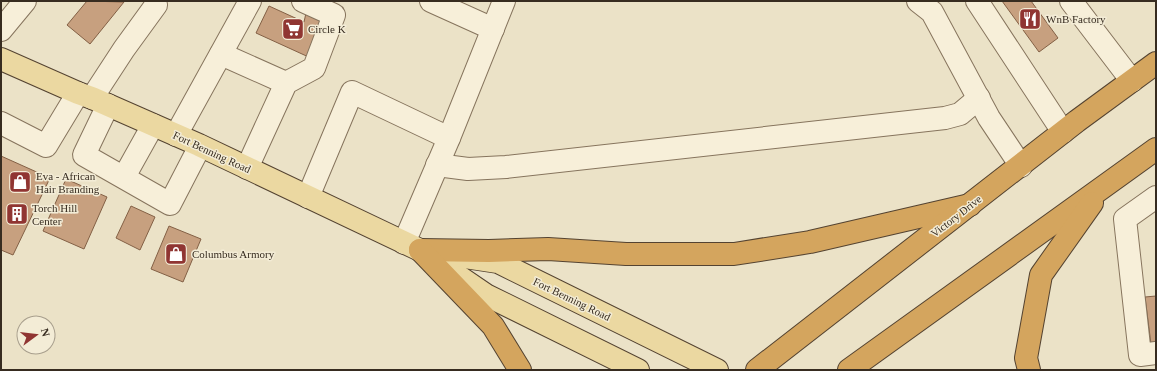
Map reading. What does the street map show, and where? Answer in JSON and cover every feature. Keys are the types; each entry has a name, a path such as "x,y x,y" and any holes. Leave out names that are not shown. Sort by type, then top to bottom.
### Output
{"highway":[{"name":"Victory Drive","path":"757,370 1063,132 1156,63"},
{"path":"850,370 1103,189 1156,149"},
{"path":"1029,370 1026,358 1041,274 1103,189"},
{"path":"412,246 489,251 548,249 626,254 734,254 810,242 970,205"},
{"path":"412,246 493,326 520,370"}],"main road":[{"name":"Fort Benning Road","path":"1,58 176,135 412,246 486,295 638,370"},
{"name":"Fort Benning Road","path":"412,246 498,262 717,370"}],"street":[{"path":"1,30 25,1"},
{"path":"176,135 250,1"},
{"path":"247,168 286,83 314,68 334,15 303,1"},
{"path":"431,1 493,29"},
{"path":"412,246 438,165 504,1"},
{"path":"918,1 932,12 989,118 1021,166"},
{"path":"977,1 1063,132"},
{"path":"1071,1 1132,81"},
{"path":"1,123 46,146 93,99 155,2"},
{"path":"221,54 286,83"},
{"path":"308,197 352,92 449,138"},
{"path":"438,165 468,169 506,167 946,118 960,114 979,98"},
{"path":"93,99 84,155 170,204 200,146"},
{"path":"124,177 153,125"},
{"path":"1156,197 1125,219 1140,355 1156,353"}],"building":[{"path":"87,1 124,2 90,44 67,25"},
{"name":"WnB Factory","path":"1002,1 1031,1 1058,38 1039,52"},
{"name":"Circle K","path":"269,6 304,22 306,13 329,24 313,59 256,33"},
{"name":"Torch Hill Center","path":"1,156 50,178 13,255 1,250"},
{"path":"66,179 107,197 84,249 43,231"},
{"path":"131,206 155,217 140,250 116,238"},
{"name":"Columbus Armory","path":"169,226 201,239 183,282 151,269"},
{"path":"1156,296 1156,343 1151,344 1145,297"}],"place":[{"name":"WnB Factory","path":"1030,19"},
{"name":"Circle K","path":"293,29"},
{"name":"Eva - African Hair Branding","path":"20,182"},
{"name":"Torch Hill Center","path":"17,214"},
{"name":"Columbus Armory","path":"176,254"}]}
